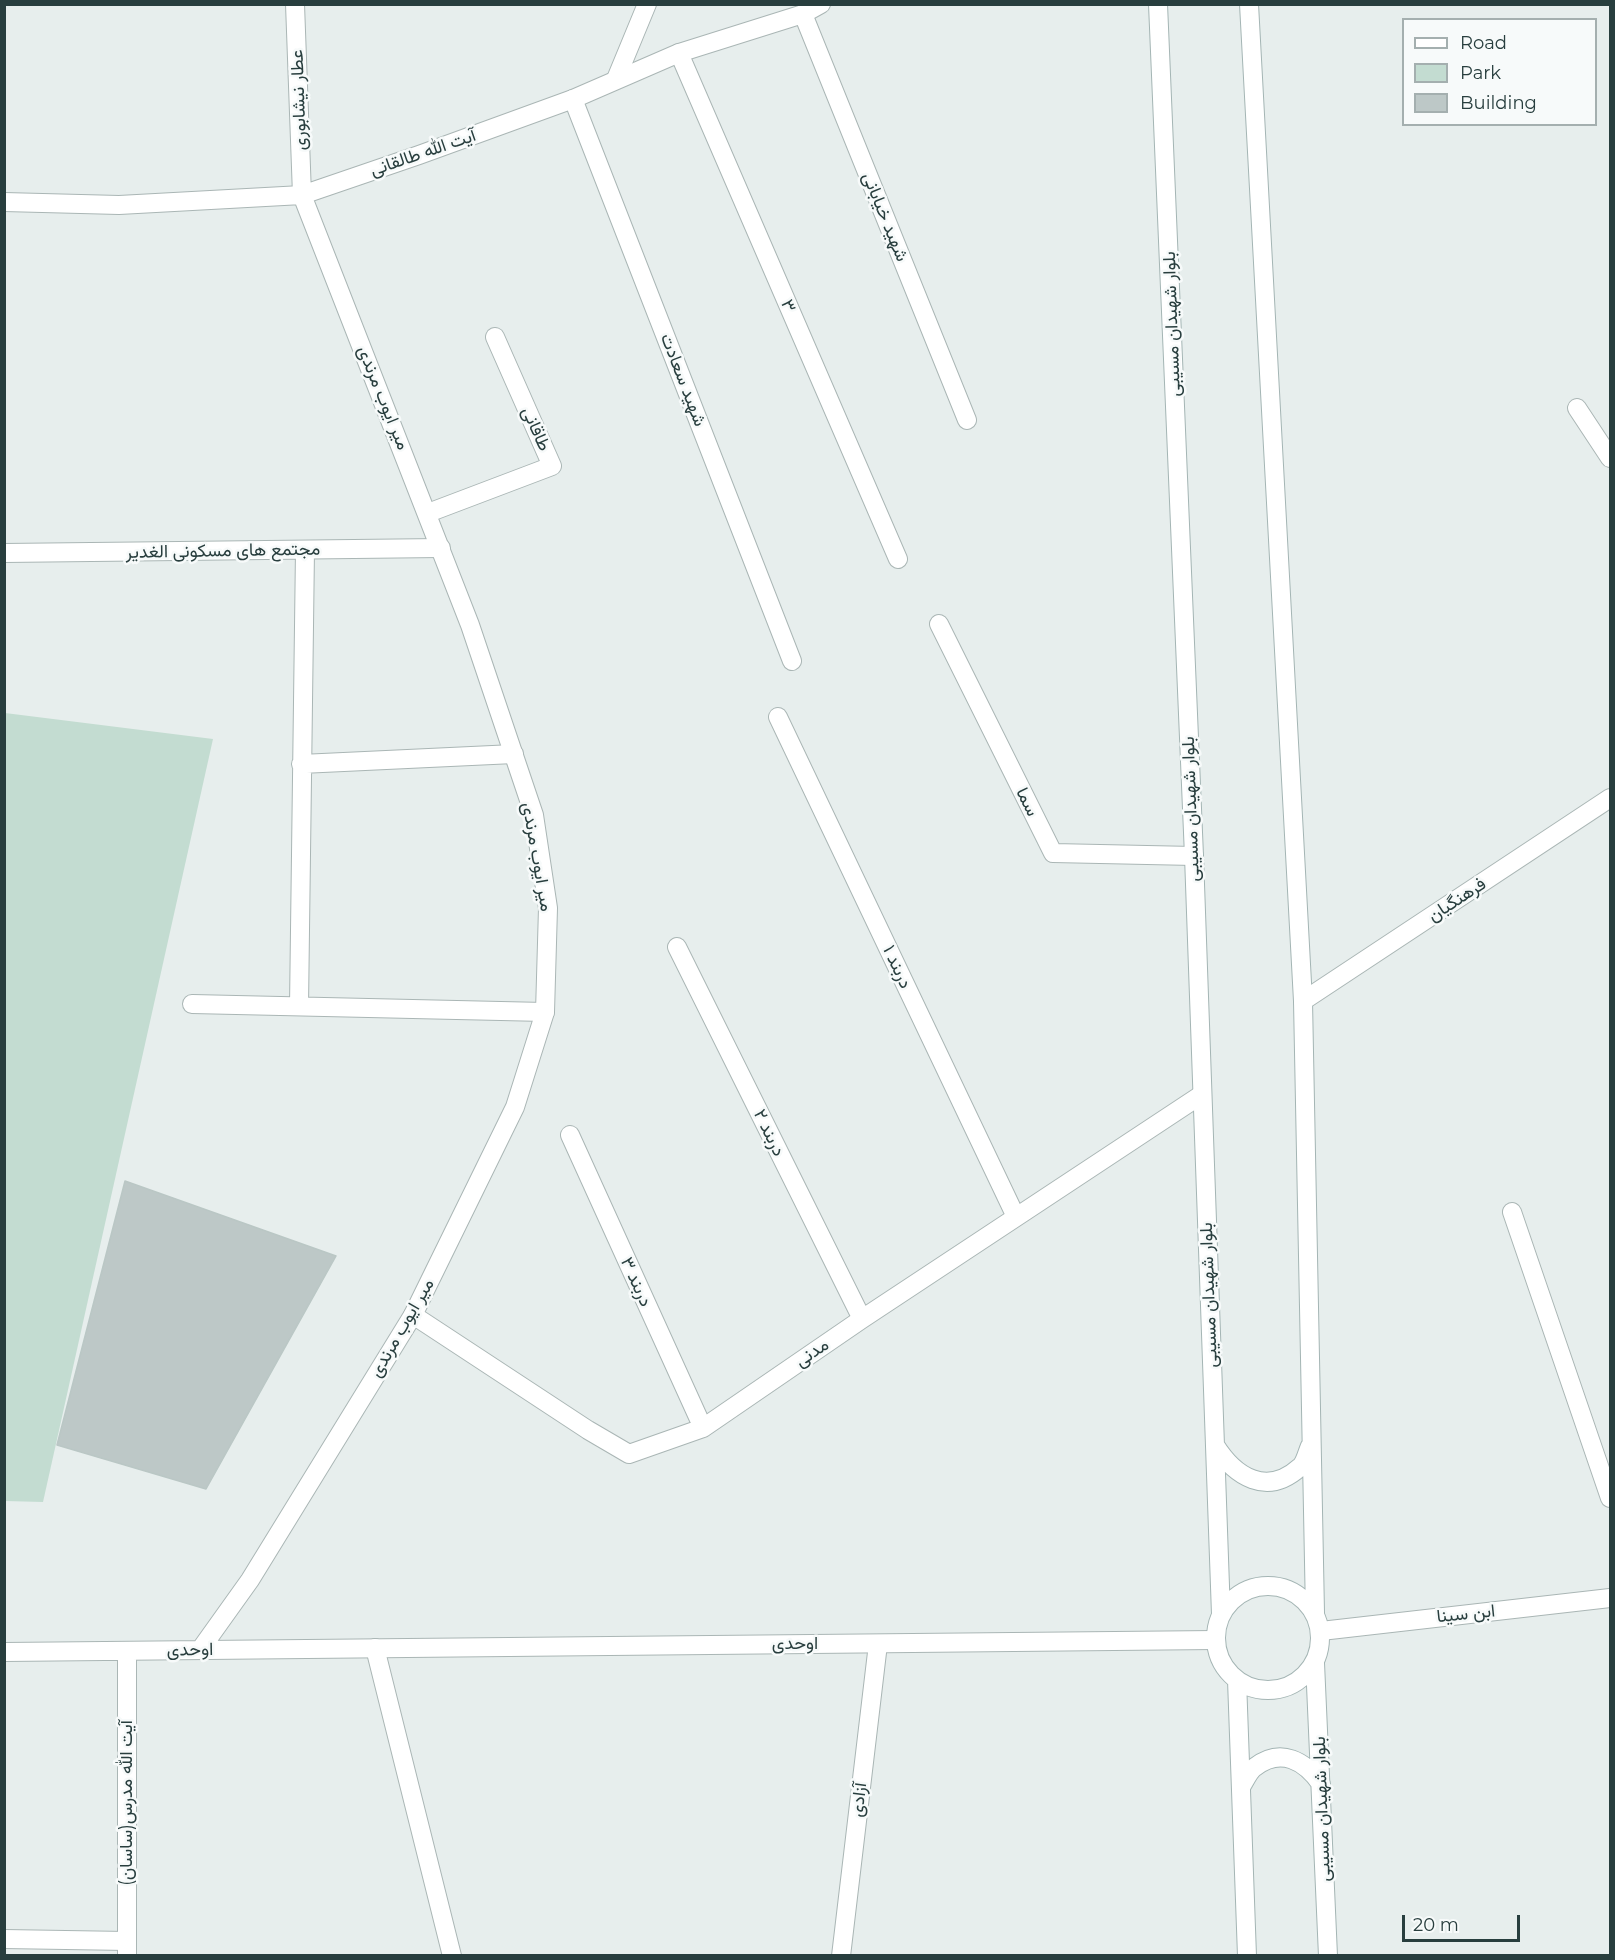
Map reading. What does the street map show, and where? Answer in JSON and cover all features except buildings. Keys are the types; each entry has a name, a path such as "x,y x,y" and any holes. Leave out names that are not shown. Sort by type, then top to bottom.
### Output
{"street":[{"name":"عطار نیشابوری","path":"295,4 303,195"},
{"path":"616,79 647,4"},
{"name":"آیت الله طالقانی","path":"4,202 118,205 303,195 419,156 573,99 678,52 803,14 821,4"},
{"name":"بلوار شهیدان مسیبی","path":"1158,4 1194,856 1221,1614"},
{"path":"1249,4 1303,1001 1312,1442 1320,1648 1315,1663 1300,1681 1280,1690 1257,1690 1237,1680 1221,1662 1215,1640 1221,1614 1235,1597 1256,1587 1279,1587 1299,1596 1318,1622"},
{"name":"شهید خیابانی","path":"803,14 968,420"},
{"name":"۳","path":"678,52 898,559"},
{"name":"شهید سعادت","path":"573,99 792,661"},
{"name":"میر ایوب مرندی","path":"200,1650 250,1580 413,1315 515,1107 545,1012 548,908 534,815 470,624 303,195"},
{"name":"طاقانی","path":"428,513 552,466 495,338"},
{"path":"1576,408 1611,458"},
{"name":"مجتمع های مسکونی الغدیر","path":"4,553 441,548"},
{"path":"299,1006 305,550"},
{"name":"سما","path":"939,624 1053,853 1194,856"},
{"name":"دربند ۱","path":"778,717 1016,1217"},
{"path":"301,764 514,754"},
{"name":"فرهنگیان","path":"1303,1001 1611,798"},
{"name":"دربند ۲","path":"676,947 862,1319"},
{"path":"192,1004 545,1012"},
{"name":"مدنی","path":"413,1315 588,1430 629,1454 703,1428 862,1319 1201,1095"},
{"name":"دربند ۳","path":"570,1136 703,1428"},
{"path":"1512,1212 1611,1498"},
{"path":"1215,1445 1222,1457 1236,1472 1254,1481 1277,1481 1301,1466 1312,1442"},
{"name":"ابن سینا","path":"1318,1622 1611,1598"},
{"name":"اوحدی","path":"4,1652 1215,1640"},
{"name":"آزادی","path":"841,1956 878,1644"},
{"path":"375,1648 452,1956"},
{"name":"آیت الله مدرس(ساسان)","path":"127,1651 127,1948"},
{"name":"بلوار شهیدان مسیبی","path":"1315,1663 1328,1956"},
{"path":"1237,1680 1247,1956"},
{"path":"1241,1787 1254,1767 1274,1759 1296,1759 1312,1770 1321,1784"},
{"path":"4,1939 127,1948"}],"green space":[{"path":"5,713 213,739 43,1502 5,1501"}]}
